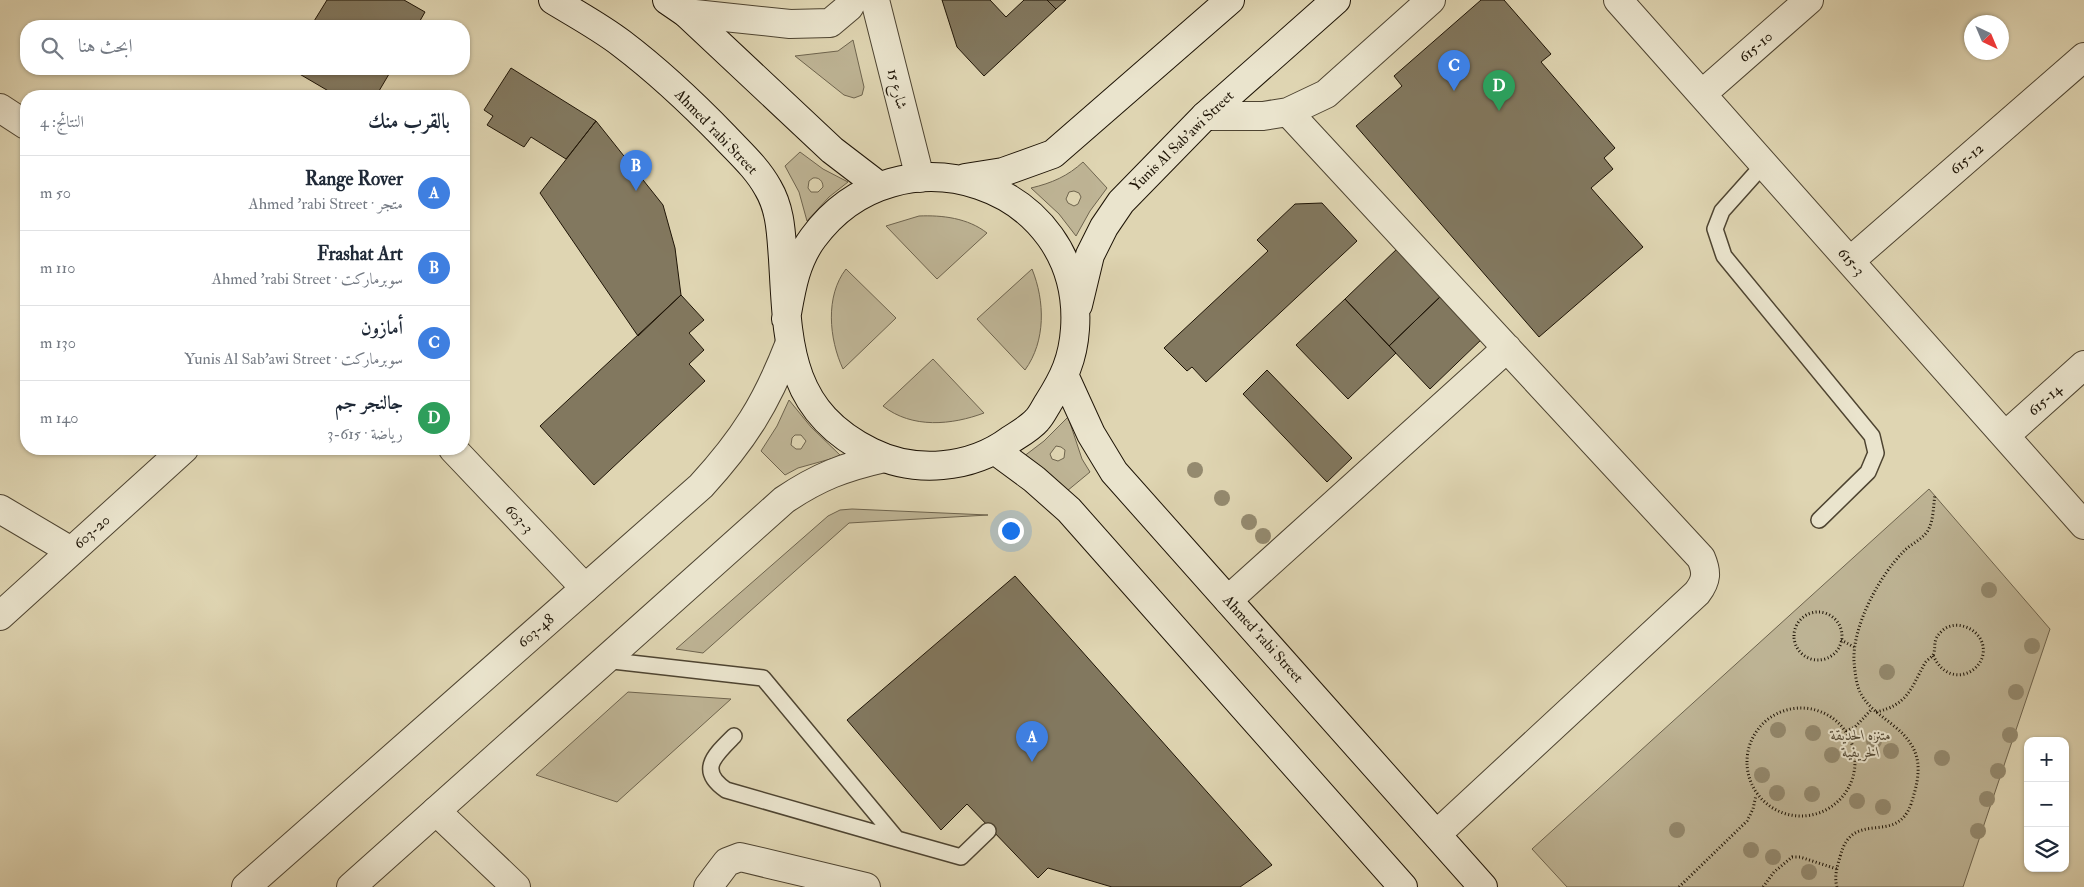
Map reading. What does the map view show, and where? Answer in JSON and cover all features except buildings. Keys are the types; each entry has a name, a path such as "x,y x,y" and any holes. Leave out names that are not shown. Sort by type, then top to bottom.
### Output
{"street":[{"name":"Ahmed 'rabi Street","path":"553,0 621,42 696,107 752,165 768,189 780,217 788,332"},
{"path":"677,7 790,24 830,23 849,7 853,0"},
{"name":"شارع 15","path":"875,0 920,178"},
{"path":"961,179 1003,172 1053,154 1230,0"},
{"name":"Yunis Al Sab'awi Street","path":"1076,314 1090,255 1104,227 1121,202 1205,116 1336,0"},
{"path":"1205,116 1263,116 1288,112 1326,94 1431,0"},
{"name":"615-3","path":"1618,0 2006,434 2084,525"},
{"name":"615-10","path":"1702,94 1809,0"},
{"path":"677,7 832,150 879,186"},
{"name":"615-12","path":"1850,261 2084,57"},
{"path":"0,108 20,121"},
{"path":"1288,112 1701,558 1706,571 1704,583 1697,593 1437,834"},
{"path":"930,176 961,179 990,188 1018,204 1042,226 1060,253 1071,282 1076,314 1074,346 1065,377 1038,420 996,451 960,463 922,466 884,458 850,442 822,418 802,387 788,332 793,277 812,239 842,207 879,186 930,176"},
{"name":"603-48","path":"246,887 701,486 729,455 754,421 774,384 788,332"},
{"path":"1228,600 1507,348"},
{"name":"615-14","path":"2006,434 2084,365"},
{"name":"Ahmed 'rabi Street","path":"1065,377 1091,434 1114,472 1484,887"},
{"path":"996,451 1034,479 1069,510 1403,887"},
{"name":"603-20","path":"0,616 177,455"},
{"name":"603-3","path":"459,455 585,588"},
{"path":"351,887 784,500 807,485 832,473 884,458"},
{"path":"0,509 71,551"},
{"path":"436,811 516,887"},
{"path":"708,887 727,862 740,857 866,887"}],"lane":[{"path":"1764,164 1722,211 1715,229 1724,256 1872,436 1876,453 1868,472 1819,520"},
{"path":"604,660 763,678 897,839"},
{"path":"734,736 718,751 712,760 711,772 715,782 726,790 961,857 988,831"}],"path":[{"path":"1837,887 1837,869 1842,848 1856,831 1863,828 1887,827 1896,824 1911,803 1918,776 1919,766 1915,750 1894,726 1874,711 1859,691 1854,646 1879,583 1904,552 1928,531 1935,495"},
{"path":"1821,612 1835,619 1839,625 1841,640 1835,652 1829,657 1817,660 1804,656 1798,650 1794,636 1796,626 1803,617 1821,612"},
{"path":"1846,731 1855,727 1874,711 1889,708 1913,689 1926,662 1933,655 1936,639 1943,630 1950,626 1962,625 1973,630 1981,639 1983,649 1978,666 1960,675 1950,674 1942,670 1933,655"},
{"path":"1841,640 1854,646"},
{"path":"1800,707 1813,709 1835,720 1846,731 1854,748 1854,771 1850,785 1844,795 1831,808 1816,815 1794,816 1774,810 1756,795 1747,774 1747,750 1752,737 1761,725 1773,715 1800,707"},
{"path":"1679,887 1746,821 1753,809 1756,795"},
{"path":"1763,887 1774,872 1792,857 1800,857 1837,869"}],"green space":[{"path":"853,40 864,87 862,95 854,98 844,95 795,56 838,51"},
{"path":"800,152 823,169 848,182 829,197 807,221 799,192 785,166","holes":["817,178 822,183 823,187 818,192 811,192 808,188 809,181"]},
{"path":"1083,162 1107,188 1090,211 1076,236 1059,214 1031,188 1059,178","holes":["1069,192 1079,193 1081,197 1078,204 1074,206 1068,203 1066,199"]},
{"path":"919,216 954,218 972,224 987,233 937,279 886,226"},
{"path":"846,269 896,318 843,369 835,345 831,318 835,292 839,280"},
{"path":"1032,269 1039,294 1041,321 1037,346 1025,370 977,319"},
{"path":"933,359 984,413 959,420 932,423 907,418 883,406"},
{"path":"789,400 811,427 841,456 798,468 785,475 761,451 777,426","holes":["795,435 801,435 806,441 801,449 796,449 791,445 792,438"]},
{"path":"1068,417 1082,459 1090,472 1067,491 1019,460 1044,441","holes":["1056,446 1065,450 1064,458 1058,461 1052,459 1050,454"]},
{"name":"متنزه الحديقة الخريفية","path":"1929,489 2050,629 1963,887 1567,887 1532,849"},
{"path":"840,510 988,515 849,523 703,653 676,649 828,516"},
{"path":"628,692 731,699 617,802 536,775"}],"place":[{"name":"أمازون","path":"1454,91"},
{"name":"جالنجر جم","path":"1499,111"},
{"name":"Frashat Art","path":"636,191"},
{"name":"Range Rover","path":"1032,762"}]}
